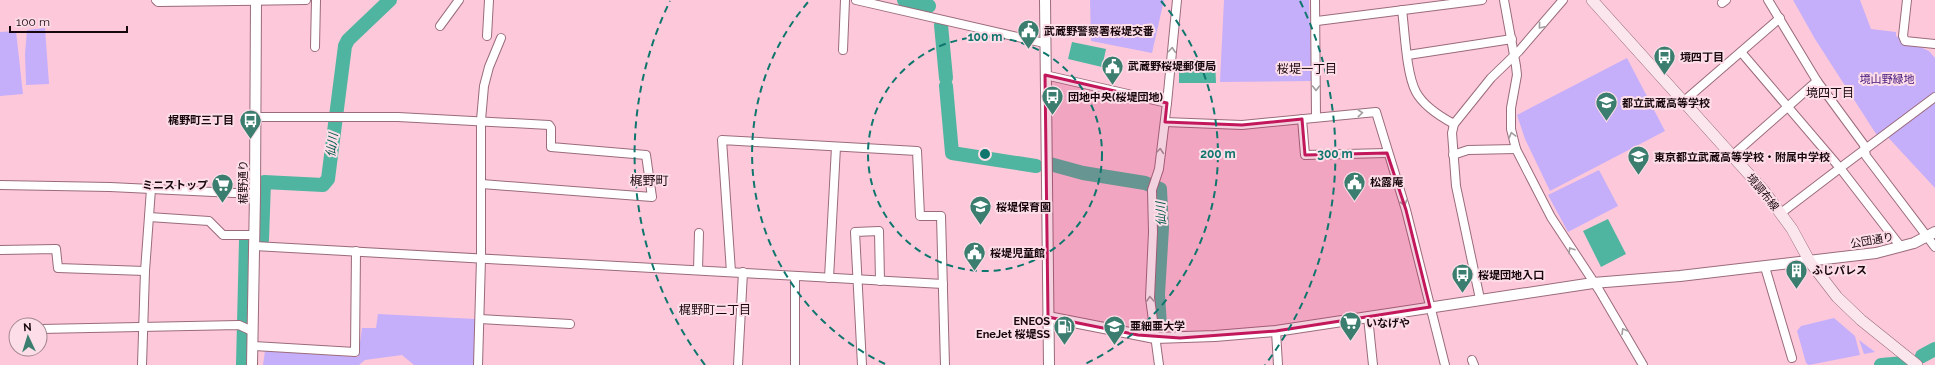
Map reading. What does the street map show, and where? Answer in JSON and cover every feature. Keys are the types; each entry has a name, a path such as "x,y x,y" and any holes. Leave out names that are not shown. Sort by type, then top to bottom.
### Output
{"main road":[{"name":"境調布線","path":"1592,0 1733,155 1781,213 1810,262 1831,291 1847,308 1917,365"}],"street":[{"path":"156,0 158,2 306,0"},
{"name":"梶野通り","path":"252,365 252,346 249,330 254,246 256,0"},
{"path":"315,47 316,0"},
{"path":"440,26 459,0"},
{"path":"487,36 489,0"},
{"path":"844,50 845,0"},
{"path":"856,0 880,2 1044,42"},
{"path":"1045,0 1044,42 1049,365"},
{"path":"1159,365 1150,298 1153,232 1152,190 1156,180 1165,122 1176,0"},
{"path":"1315,0 1316,117"},
{"path":"1316,21 1482,0"},
{"path":"1504,0 1512,39 1517,54 1517,75 1512,95 1510,129 1516,149 1547,211 1644,365"},
{"path":"1480,299 1456,186 1452,133 1454,124 1491,78 1517,54 1563,0"},
{"path":"1768,0 1817,81 1864,145 1866,156 1932,235 1935,247"},
{"path":"1907,0 1903,36 1905,41 1935,44"},
{"path":"1402,10 1412,80 1417,93 1442,118 1454,124"},
{"path":"1684,101 1780,18"},
{"path":"478,365 482,184 481,120 484,86 488,67 501,38"},
{"path":"1408,55 1512,39"},
{"path":"1741,52 1840,168 1901,247"},
{"path":"1045,75 1167,103"},
{"path":"1733,155 1817,81"},
{"path":"1781,213 1935,97"},
{"path":"1165,122 1242,125 1376,112 1387,153 1406,210 1445,365"},
{"path":"255,117 336,116 481,120 549,125 551,128 551,147 646,155 652,197 482,184"},
{"path":"1302,119 1305,155 1387,153"},
{"path":"731,272 722,140 918,151 920,216 941,216 945,365"},
{"path":"829,278 836,147"},
{"path":"1453,155 1468,150 1516,149"},
{"path":"0,185 151,189 255,194"},
{"path":"142,365 142,327 151,189"},
{"path":"149,217 209,221 223,235 254,235"},
{"path":"862,365 856,279 855,232 879,231 880,281"},
{"path":"698,270 700,233"},
{"name":"公団通り","path":"1048,317 1155,338 1215,336 1276,331 1593,282 1680,276 1810,262 1876,253 1901,247 1932,235"},
{"path":"254,246 943,284"},
{"path":"0,250 56,249 58,268 145,271"},
{"path":"252,346 354,352 356,251"},
{"path":"1765,267 1792,358"},
{"path":"738,365 743,272"},
{"path":"795,276 795,365"},
{"path":"1368,317 1373,365"},
{"path":"480,319 570,324"},
{"path":"48,329 239,325 249,330"},
{"path":"1276,331 1278,365"}],"highlighted area":[{"path":"1045,75 1167,103 1165,122 1242,125 1302,119 1305,155 1387,153 1406,210 1430,307 1276,331 1180,338 1138,335 1048,317"}],"green space":[{"path":"1090,0 1164,0 1152,53 1091,41"},
{"path":"1224,0 1309,0 1312,81 1220,82"},
{"name":"境山野緑地","path":"1793,0 1860,0 1871,29 1896,32 1896,36 1929,51 1935,58 1935,188 1884,133 1878,137 1815,39"},
{"path":"45,28 49,84 26,85 25,54 27,30"},
{"path":"16,31 23,94 0,96 0,32"},
{"path":"1627,58 1665,131 1550,191 1525,139 1517,115"},
{"path":"1599,170 1618,206 1568,232 1548,195"},
{"path":"378,314 476,319 474,365 414,365 402,355 365,360 359,365 263,365 265,351 358,357 362,328 376,328"},
{"path":"1834,318 1855,336 1860,355 1809,365 1806,363 1797,331 1801,326"},
{"path":"1859,340 1875,352 1864,354"}],"shaded area":[{"path":"1072,42 1106,49 1102,67 1068,59"},
{"path":"1179,59 1215,59 1216,83 1179,83"},
{"path":"1608,219 1626,254 1601,267 1583,231"}],"waterway":[{"name":"仙川","path":"257,240 262,240 264,182 323,185 328,179 345,46 348,40 390,0"},
{"name":"仙川","path":"904,0 929,6"},
{"name":"仙川","path":"941,25 946,78"},
{"name":"仙川","path":"946,86 952,153 1036,166"},
{"name":"仙川","path":"1050,164 1083,173 1145,183 1160,189 1162,228 1158,294 1160,327"},
{"name":"仙川","path":"243,365 246,240"},
{"name":"仙川","path":"1922,356 1935,349"},
{"name":"仙川","path":"1881,365 1905,363"}],"place":[{"name":"武蔵野警察署桜堤交番","path":"1029,50"},
{"name":"境四丁目","path":"1664,76"},
{"name":"武蔵野桜堤郵便局","path":"1113,86"},
{"name":"団地中央(桜堤団地)","path":"1053,116"},
{"name":"都立武蔵高等学校","path":"1607,122"},
{"name":"梶野町三丁目","path":"250,140"},
{"name":"東京都立武蔵高等学校・附属中学校","path":"1638,176"},
{"name":"松露庵","path":"1355,202"},
{"name":"ミニストップ","path":"223,204"},
{"name":"桜堤保育園","path":"981,226"},
{"name":"桜堤児童館","path":"974,272"},
{"name":"ふじパレス","path":"1797,290"},
{"name":"桜堤団地入口","path":"1463,294"},
{"name":"いなげや","path":"1351,342"},
{"name":"ENEOS EneJet 桜堤SS","path":"1065,346"},
{"name":"亜細亜大学","path":"1114,346"}],"district":[{"name":"桜堤一丁目","path":"1307,69"},
{"name":"境四丁目","path":"1830,93"},
{"name":"梶野町","path":"649,180"},
{"name":"梶野町二丁目","path":"715,310"}]}
